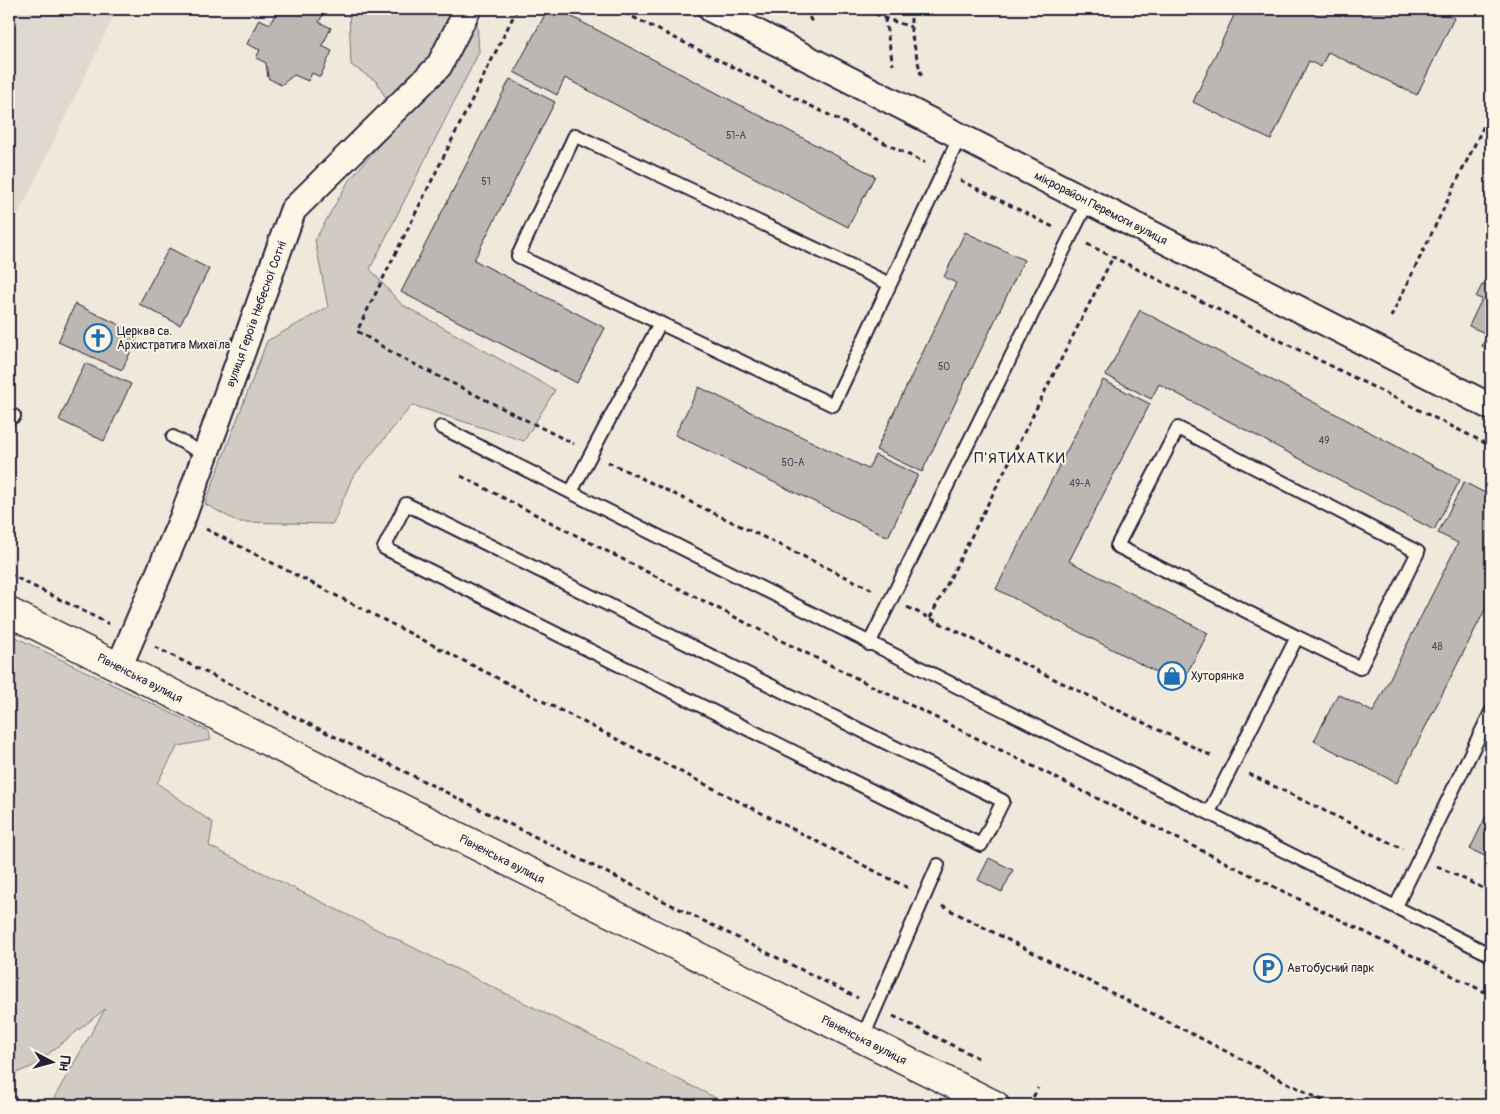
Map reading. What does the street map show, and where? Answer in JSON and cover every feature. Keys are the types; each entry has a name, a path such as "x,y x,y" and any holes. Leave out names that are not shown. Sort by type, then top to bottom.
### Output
{"main road":[{"name":"Рівненська вулиця","path":"9,612 995,1105"}],"street":[{"name":"вулиця Героїв Небесної Сотні","path":"119,667 183,517 293,210 438,66 468,9"},
{"name":"мікрорайон Перемоги вулиця","path":"711,9 1491,407"}],"lane":[{"path":"890,284 575,135 518,256 833,405 960,136"},
{"path":"868,644 1088,201"},
{"path":"571,492 660,323"},
{"path":"441,427 868,644 1209,812 1491,955"},
{"path":"1178,428 1418,552 1360,668 1297,637 1117,546 1178,428"},
{"path":"173,437 206,455"},
{"path":"406,504 1003,801 981,845 384,548 406,504"},
{"path":"1209,812 1234,767 1297,637"},
{"path":"1396,906 1491,712"},
{"path":"862,1039 938,865"}],"path":[{"path":"517,9 357,331 398,356 592,454 1491,892"},
{"path":"805,9 813,24"},
{"path":"866,9 884,18 911,27"},
{"path":"883,9 893,65"},
{"path":"911,9 911,27 922,79"},
{"path":"1391,317 1491,111"},
{"path":"930,618 1113,257"},
{"path":"460,476 756,628 1491,995"},
{"path":"183,517 1331,1105"},
{"path":"9,574 980,1059"},
{"path":"9,1087 15,1105"},
{"path":"1029,1105 1038,1088"}],"shaded area":[{"path":"9,9 117,9 9,234"},
{"path":"349,9 476,9 479,52 370,269 401,304 555,390 524,441 412,405 352,478 333,524 238,522 205,504 267,341 328,307 315,240 348,182 399,121 376,81 351,65"},
{"path":"9,634 208,731 211,740 178,746 157,783 213,823 209,846 730,1105 50,1105 105,1009 33,1066 9,1076"}],"building":[{"path":"278,9 326,9 319,22 331,28 322,46 332,51 320,77 312,73 308,81 294,75 281,85 268,78 266,63 256,58 260,50 247,44 259,19 270,24"},
{"path":"548,9 557,9 875,176 848,227 565,78 557,95 514,72"},
{"path":"1237,9 1436,9 1454,18 1417,95 1328,52 1321,67 1309,61 1271,140 1193,102"},
{"path":"510,79 555,102 474,260 605,328 577,383 401,292"},
{"path":"965,232 1024,260 922,472 876,450 956,283 944,277"},
{"path":"169,248 209,269 180,325 139,304"},
{"path":"1491,282 1491,351 1482,346 1487,334 1469,326 1482,299 1476,297 1482,285 1489,287"},
{"name":"Церква св. Архистратига Михаїла","path":"75,304 139,334 122,370 58,342"},
{"path":"1140,310 1460,480 1434,530 1159,384 1151,399 1106,375"},
{"path":"85,363 131,384 104,441 59,420"},
{"path":"1103,380 1150,404 1069,561 1208,633 1181,685 996,589"},
{"path":"699,387 868,469 875,455 918,475 888,537 675,435"},
{"path":"1464,482 1491,496 1491,598 1397,783 1314,741 1338,694 1373,712 1458,543 1438,533"},
{"path":"1491,806 1491,859 1470,849"},
{"path":"989,858 1013,870 1002,892 978,880"}],"place":[{"name":"Церква св. Архистратига Михаїла","path":"98,338"},
{"name":"Хуторянка","path":"1172,676"},
{"name":"Автобусний парк","path":"1268,968"}],"district":[{"name":"П'ЯТИХАТКИ","path":"1020,458"}]}
